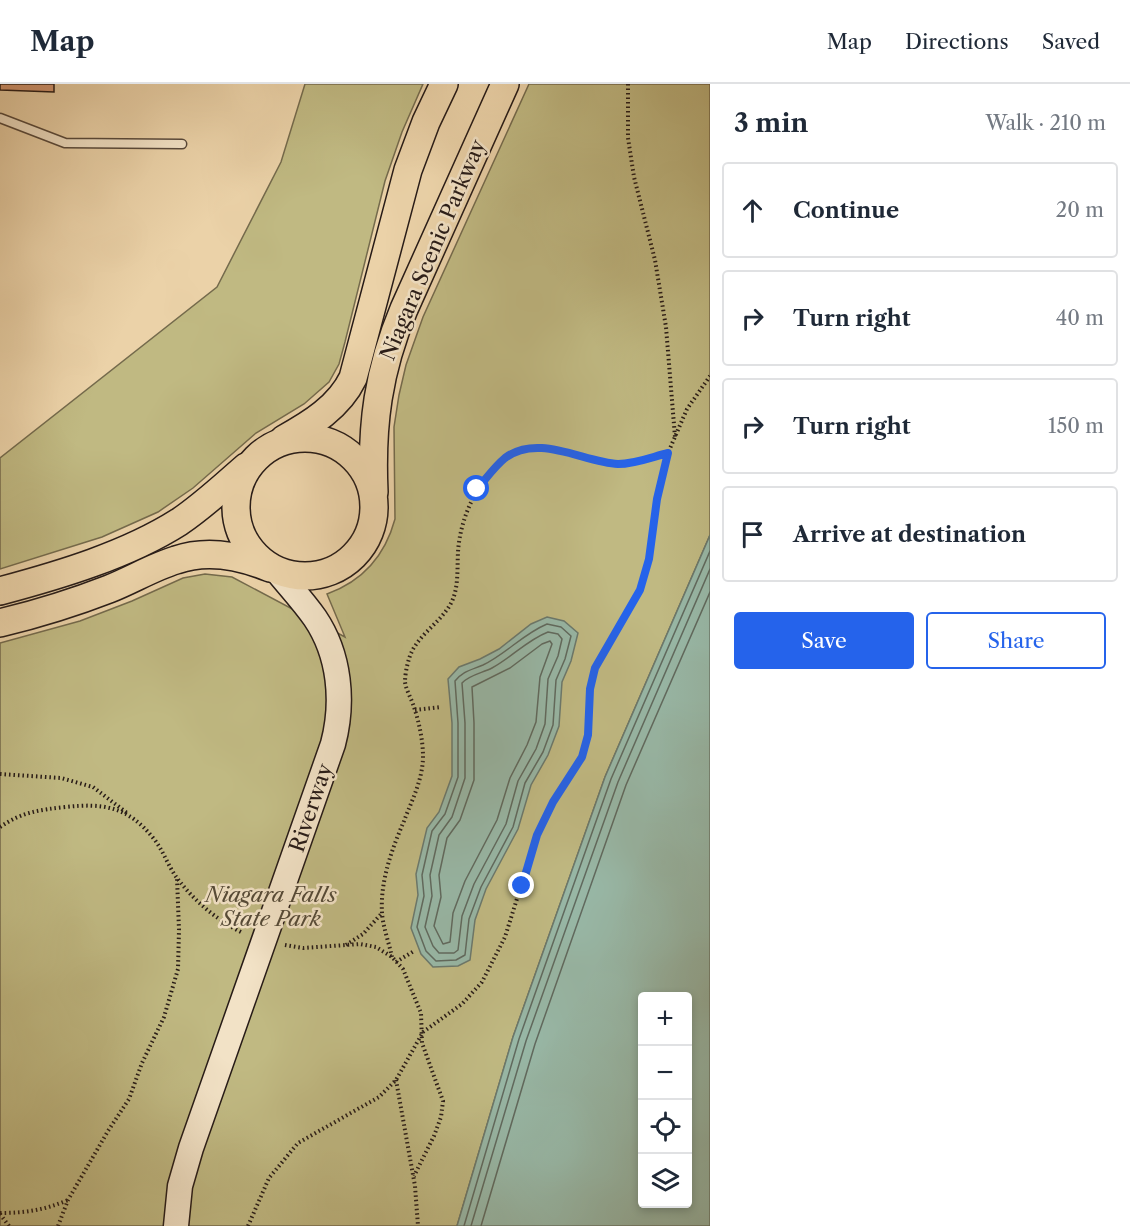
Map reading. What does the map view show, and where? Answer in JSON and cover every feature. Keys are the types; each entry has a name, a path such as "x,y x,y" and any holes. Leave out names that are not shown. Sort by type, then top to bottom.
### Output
{"highway":[{"name":"Niagara Scenic Parkway","path":"272,445 324,413 340,399 353,378 408,170 426,122 444,84"},
{"name":"Niagara Scenic Parkway","path":"374,492 372,443 375,409 390,343 505,84"},
{"path":"0,591 45,578 132,547 186,516 214,496 272,445 298,438 317,439 346,453 362,468 374,492 374,516 363,544 346,561 330,570 312,575 292,575 254,562 225,556 186,557 92,596 0,623"},
{"path":"251,462 239,486 238,515 251,548 262,561 275,570"}],"main road":[{"name":"Riverway","path":"176,1226 180,1186 191,1148 333,744 339,715 339,689 335,664 327,641 316,620 275,570"}],"lane":[{"path":"0,118 65,143 182,144"}],"path":[{"path":"628,84 628,138 634,177 655,260 666,327 675,438"},
{"path":"248,1226 269,1178 298,1143 379,1097 396,1080 423,1032 462,1004 482,982 505,937 537,835 553,802 582,757 588,735 590,689 595,668 640,590 649,559 657,499 668,453 687,409 710,376"},
{"path":"392,957 382,913 383,885 394,845 422,777 423,755 415,710 405,682 410,657 426,632 450,605 457,586 458,549 464,521 477,489 495,467 508,456 529,448 558,450 617,464 629,464 668,453"},
{"path":"415,710 441,707"},
{"path":"0,774 61,778 93,787 132,817 154,839 177,878 213,916 246,934"},
{"path":"0,827 15,817 37,810 76,806 106,806 132,817"},
{"path":"58,1226 68,1200 129,1099 142,1063 164,1017 178,969 177,878"},
{"path":"343,947 363,934 382,913"},
{"path":"275,944 303,948 343,947 360,944 376,947 392,957 403,969 421,1013 424,1050 442,1101 441,1117 434,1136 414,1176"},
{"path":"396,962 414,951"},
{"path":"396,1080 414,1176 418,1226"},
{"path":"0,1214 29,1213 49,1209 68,1200"},
{"path":"0,1214 9,1226"}],"green space":[{"path":"305,84 423,84 402,132 385,181 339,364 329,382 304,404 256,433 193,488 158,512 102,537 0,569 0,458 217,287 281,162"},
{"name":"Niagara Falls State Park","path":"529,84 710,84 710,535 605,777 513,1037 457,1226 0,1226 0,643 80,621 183,578 205,574 232,577 345,637 327,594 351,582 371,566 379,556 391,532 395,519 394,427 406,365 423,317"}],"water":[{"path":"710,535 710,1226 457,1226 513,1037 605,777"},
{"path":"547,617 564,621 578,633 571,661 562,682 559,726 548,755 531,785 518,829 486,889 475,920 470,960 458,966 433,967 421,954 411,928 418,895 416,874 427,828 439,812 452,776 452,723 448,679 459,667 499,649 531,624"}],"building":[{"path":"0,84 54,84 54,92 0,90"}],"route":[{"path":"477,489 495,467 508,456 529,448 558,450 617,464 629,464 668,453 657,499 649,559 640,590 595,668 590,689 588,735 582,757 553,802 537,835 522,886"}]}
